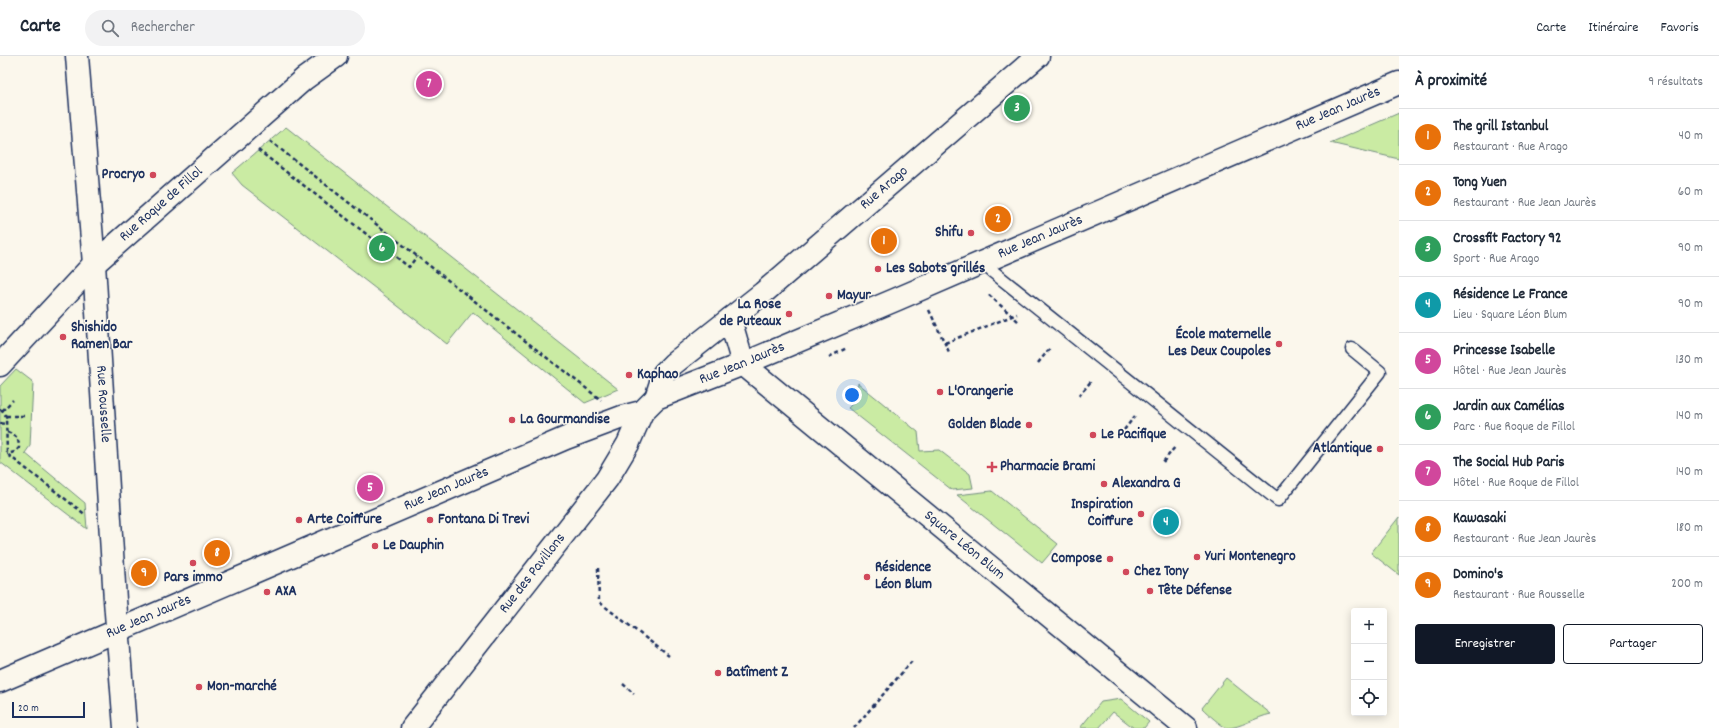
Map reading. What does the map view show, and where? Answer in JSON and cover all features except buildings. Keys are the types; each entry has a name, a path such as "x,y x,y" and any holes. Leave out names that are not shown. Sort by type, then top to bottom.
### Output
{"street":[{"name":"Rue Rousselle","path":"77,56 94,264 125,728"},
{"name":"Rue Roque de Fillol","path":"0,365 94,264 256,130 304,79 336,56"},
{"name":"Rue Arago","path":"640,409 669,368 763,293 1038,56"},
{"name":"Rue Jean Jaurès","path":"0,681 555,442 640,409 742,364 1399,84"},
{"path":"730,318 742,364"},
{"name":"Square Léon Blum","path":"742,364 1186,728"},
{"name":"Rue des Pavillons","path":"412,728 607,479 628,444 640,409"}],"lane":[{"path":"982,262 1278,500 1380,372 1352,348"}],"path":[{"path":"417,256 409,267 252,146 256,130 417,256 640,409"},
{"path":"986,292 1019,322"},
{"path":"945,343 1036,306"},
{"path":"928,308 949,352"},
{"path":"1038,363 1051,347"},
{"path":"1079,396 1092,380"},
{"path":"2,411 13,400"},
{"path":"0,409 6,416 7,454"},
{"path":"6,416 26,416"},
{"path":"1124,430 1135,416"},
{"path":"0,424 6,424"},
{"path":"7,432 16,435 19,440 19,448 15,452 7,454"},
{"path":"1163,462 1175,448"},
{"path":"7,454 86,515 110,520"},
{"path":"598,568 599,602 669,656"},
{"path":"854,728 913,660"},
{"path":"623,684 634,694"}],"green space":[{"path":"1399,113 1399,159 1330,143"},
{"path":"286,127 618,389 585,403 473,312 447,344 242,185 232,173"},
{"path":"16,369 33,382 30,446 25,453 85,503 87,529 0,462 0,386"},
{"path":"858,383 918,432 920,451 939,450 970,474 973,488 952,490 848,408 855,401"},
{"path":"992,491 1058,544 1042,563 957,495"},
{"path":"1399,517 1399,575 1371,553"},
{"path":"1226,678 1271,714 1232,728 1224,727 1202,708"},
{"path":"1121,699 1149,722 1144,728 1134,728 1113,712 1099,728 1080,728 1101,702"}],"place":[{"name":"The Social Hub Paris","path":"429,84"},
{"name":"Crossfit Factory 92","path":"1017,108"},
{"name":"Procryo","path":"153,175"},
{"name":"Tong Yuen","path":"998,219"},
{"name":"Shifu","path":"971,233"},
{"name":"The grill Istanbul","path":"884,241"},
{"name":"Jardin aux Camélias","path":"382,248"},
{"name":"Les Sabots grillés","path":"878,269"},
{"name":"Mayur","path":"829,296"},
{"name":"La Rose de Puteaux","path":"789,314"},
{"name":"Shishido Ramen Bar","path":"63,337"},
{"name":"École maternelle Les Deux Coupoles","path":"1279,344"},
{"name":"Kaphao","path":"629,375"},
{"name":"L'Orangerie","path":"940,392"},
{"name":"La Gourmandise","path":"512,420"},
{"name":"Golden Blade","path":"1029,425"},
{"name":"Le Pacifique","path":"1093,435"},
{"name":"Atlantique","path":"1380,449"},
{"name":"Pharmacie Brami","path":"992,467"},
{"name":"Alexandra G","path":"1104,484"},
{"name":"Princesse Isabelle","path":"370,488"},
{"name":"Inspiration Coiffure","path":"1141,514"},
{"name":"Arte Coiffure","path":"299,520"},
{"name":"Fontana Di Trevi","path":"430,520"},
{"name":"Résidence Le France","path":"1166,522"},
{"name":"Le Dauphin","path":"375,546"},
{"name":"Kawasaki","path":"217,553"},
{"name":"Yuri Montenegro","path":"1197,557"},
{"name":"Compose","path":"1110,559"},
{"name":"Pars immo","path":"193,563"},
{"name":"Chez Tony","path":"1126,572"},
{"name":"Domino's","path":"144,573"},
{"name":"Résidence Léon Blum","path":"867,577"},
{"name":"Tête Défense","path":"1150,591"},
{"name":"AXA","path":"267,592"},
{"name":"Batîment Z","path":"718,673"},
{"name":"Mon-marché","path":"199,687"}]}
